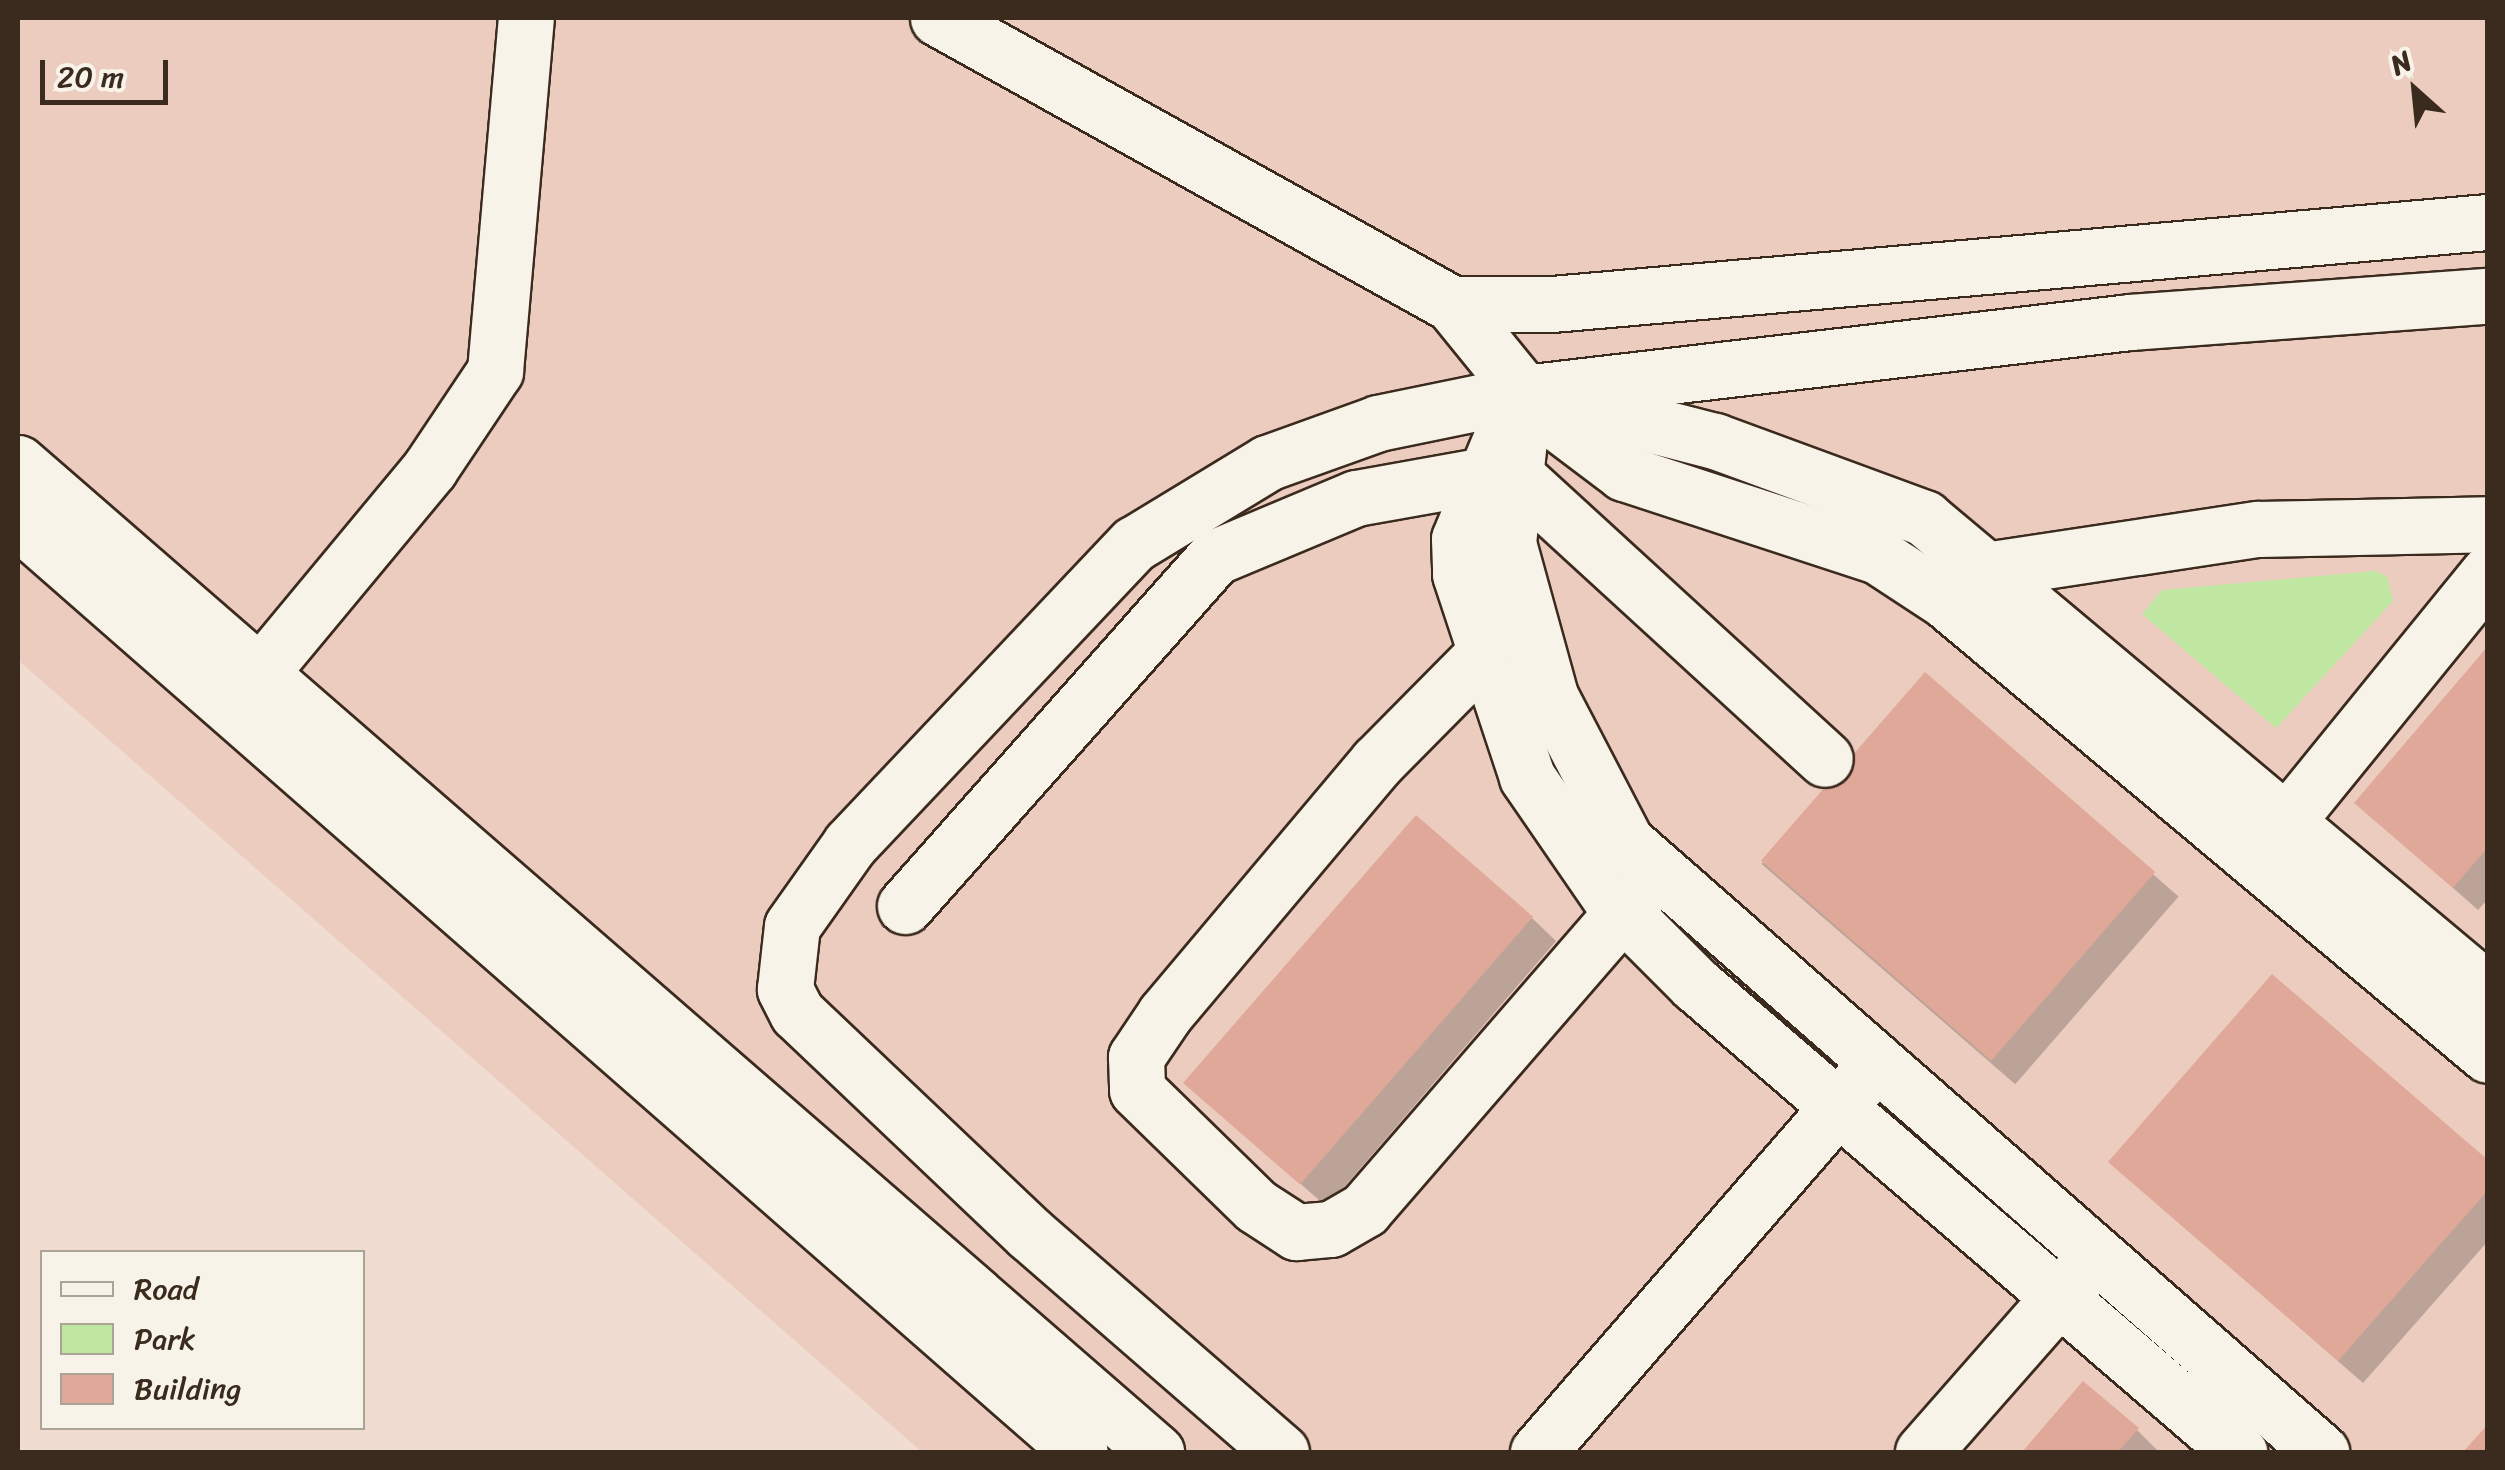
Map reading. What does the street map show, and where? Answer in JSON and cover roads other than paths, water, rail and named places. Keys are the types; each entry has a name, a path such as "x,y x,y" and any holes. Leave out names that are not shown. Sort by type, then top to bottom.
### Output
{"street":[{"path":"243,693 430,468 495,371 526,18"},
{"path":"938,18 1452,304 1524,393 1624,473 1878,556 2271,840 2464,972 2488,1056"},
{"path":"1452,304 1552,304 2488,222"},
{"path":"1282,1452 1030,1234 797,1013 785,989 788,944 850,844 1134,544 1267,462 1378,423 1524,393 2130,322 2488,296"},
{"path":"1524,393 1498,476 1460,538 1483,655 1528,776 1837,1107 2320,1452"},
{"path":"1524,393 1859,488 1924,518 1992,569 2271,840"},
{"path":"18,463 243,693 1080,1452"},
{"path":"1498,476 1508,543 1534,638 1584,769 1638,893 1873,1067 2239,1452"},
{"path":"905,906 1215,557 1356,498 1498,476 1825,759"},
{"path":"18,521 243,693 1156,1452"},
{"path":"1992,569 2258,529 2488,524"},
{"path":"2271,840 2488,572"},
{"path":"1534,638 1483,655 1377,762 1165,1014 1136,1057 1136,1090 1256,1206 1296,1232 1331,1230 1365,1209 1638,893"},
{"path":"1538,1452 1873,1067"},
{"path":"1924,1452 2076,1278"}]}
